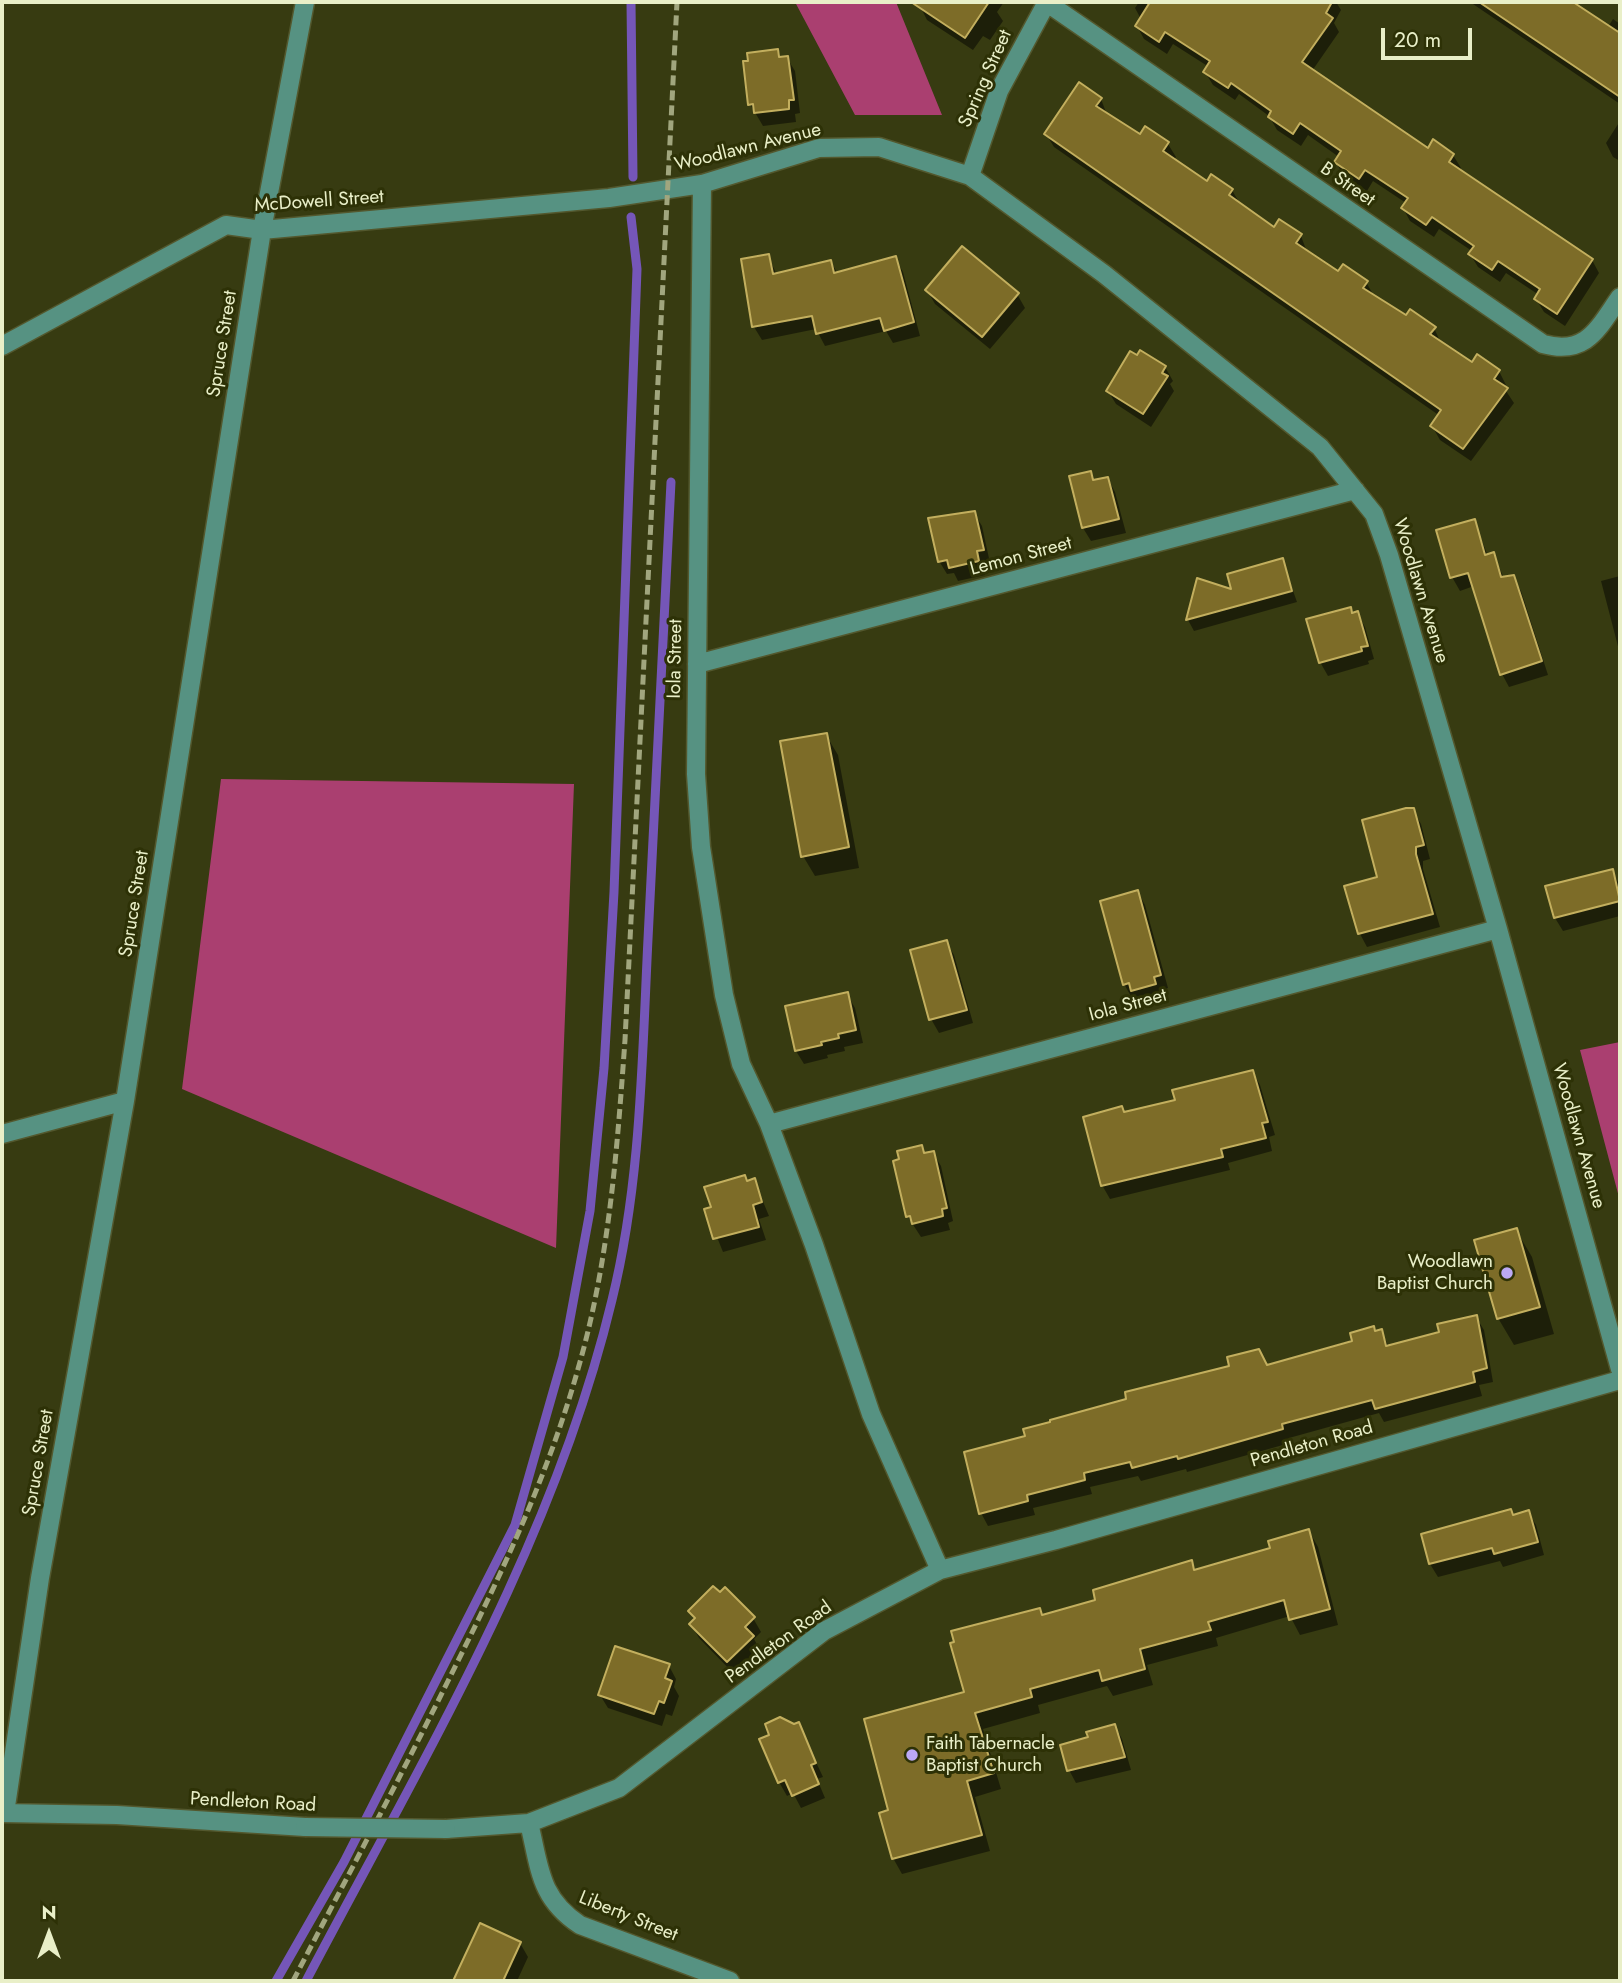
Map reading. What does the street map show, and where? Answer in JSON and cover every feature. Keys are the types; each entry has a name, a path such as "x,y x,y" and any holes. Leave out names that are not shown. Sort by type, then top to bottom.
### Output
{"street":[{"name":"Spruce Street","path":"3,1813 40,1578 125,1101 262,230 305,2"},
{"name":"Spring Street","path":"970,176 999,91 1046,2"},
{"name":"B Street","path":"1046,2 1543,344 1558,348 1584,342 1620,297"},
{"name":"Woodlawn Avenue","path":"668,189 702,184 819,148 845,146 879,147 970,176 1104,274 1320,447 1355,490 1374,514 1389,555 1498,929 1620,1369"},
{"name":"Iola Street","path":"702,184 696,774 701,847 731,1028 745,1073 769,1124 814,1245 871,1414 940,1570"},
{"name":"McDowell Street","path":"2,346 226,225 262,230 609,198 668,189"},
{"name":"Lemon Street","path":"697,664 1355,490"},
{"name":"Iola Street","path":"769,1124 1498,929"},
{"path":"2,1134 125,1101"},
{"name":"Pendleton Road","path":"3,1813 117,1815 305,1827 446,1829 529,1823 619,1788 824,1632 940,1570 1620,1380"},
{"name":"Liberty Street","path":"529,1823 548,1896 560,1912 580,1925 730,1981"}],"shaded area":[{"path":"795,2 896,2 942,115 855,115"},
{"path":"221,779 574,784 556,1248 182,1089"},
{"path":"1620,1042 1620,1201 1580,1050"}],"building":[{"path":"911,2 989,2 965,38"},
{"path":"1150,2 1332,2 1326,13 1333,18 1302,62 1428,148 1433,139 1454,154 1449,162 1593,259 1557,314 1534,299 1540,289 1498,261 1492,270 1468,254 1474,246 1432,217 1426,225 1401,208 1408,198 1365,170 1359,179 1334,162 1341,151 1300,123 1293,134 1268,117 1271,111 1231,83 1228,88 1203,72 1210,61 1165,32 1159,42 1135,26"},
{"path":"1479,2 1573,2 1620,33 1620,97"},
{"path":"778,49 779,57 788,56 794,100 789,100 789,109 754,113 753,104 748,105 743,61 748,61 747,53"},
{"path":"1079,82 1102,98 1096,106 1140,134 1145,126 1169,142 1163,151 1207,181 1211,174 1233,189 1229,195 1274,227 1279,219 1302,234 1296,243 1338,271 1343,264 1368,281 1363,288 1406,315 1410,309 1436,327 1430,334 1472,362 1477,354 1500,370 1494,379 1508,388 1463,449 1430,426 1441,410 1044,134"},
{"path":"962,246 1019,293 982,337 925,290"},
{"path":"769,254 773,274 831,260 834,273 896,256 914,322 884,331 880,318 816,334 812,316 752,327 741,259"},
{"path":"1140,350 1166,366 1162,373 1168,376 1143,414 1106,391 1130,351 1137,355"},
{"path":"1091,471 1093,480 1108,477 1119,519 1082,528 1069,476"},
{"path":"975,511 984,550 977,551 979,561 949,568 947,560 938,562 928,518"},
{"path":"1475,519 1485,555 1494,552 1501,577 1514,575 1542,661 1500,675 1468,573 1450,578 1436,530"},
{"path":"1283,558 1292,591 1186,620 1197,578 1231,589 1227,574"},
{"path":"1351,607 1352,613 1358,611 1368,646 1361,647 1362,651 1319,663 1306,619"},
{"path":"827,733 849,847 801,857 780,741"},
{"path":"1414,808 1424,845 1416,847 1416,854 1433,914 1358,934 1344,886 1377,877 1362,820"},
{"path":"1613,869 1620,901 1554,918 1545,886"},
{"path":"1138,890 1161,975 1154,977 1156,984 1131,991 1129,983 1123,985 1100,901"},
{"path":"947,940 967,1010 929,1020 910,950"},
{"path":"848,992 856,1030 838,1034 839,1038 821,1042 822,1045 795,1051 785,1006"},
{"path":"1253,1070 1268,1122 1262,1123 1266,1138 1221,1149 1223,1157 1101,1186 1083,1117 1122,1106 1124,1112 1175,1100 1172,1090"},
{"path":"922,1145 924,1153 934,1151 947,1208 942,1209 943,1216 912,1224 910,1216 906,1217 893,1161 899,1159 897,1151"},
{"path":"745,1175 747,1181 755,1178 762,1202 753,1205 759,1227 713,1239 704,1209 711,1207 704,1187"},
{"name":"Woodlawn Baptist Church","path":"1517,1228 1540,1307 1497,1319 1474,1240"},
{"path":"1477,1315 1487,1368 1473,1372 1475,1382 1375,1409 1372,1400 1282,1424 1283,1429 1178,1459 1177,1456 1132,1468 1130,1462 1084,1473 1085,1480 1027,1495 1028,1501 979,1514 964,1452 1025,1436 1023,1429 1126,1399 1125,1392 1229,1366 1227,1357 1259,1349 1267,1365 1352,1341 1350,1333 1374,1326 1375,1331 1382,1329 1386,1346 1439,1332 1437,1324"},
{"path":"1511,1509 1513,1515 1529,1510 1538,1542 1494,1554 1492,1548 1429,1564 1421,1534"},
{"path":"1309,1529 1330,1609 1289,1620 1284,1600 1208,1622 1211,1630 1140,1649 1145,1669 1102,1681 1099,1670 1030,1689 1032,1697 975,1713 994,1773 967,1781 982,1835 892,1859 879,1813 888,1810 864,1719 964,1692 950,1643 954,1642 951,1631 1040,1608 1042,1615 1095,1600 1093,1590 1192,1560 1194,1570 1270,1548 1268,1541"},
{"path":"713,1586 720,1592 725,1587 755,1617 745,1627 754,1636 727,1662 689,1624 695,1618 688,1611"},
{"path":"615,1646 670,1664 665,1678 672,1681 664,1703 659,1701 654,1714 598,1695"},
{"path":"780,1717 794,1724 799,1722 816,1763 811,1765 819,1784 792,1796 785,1780 778,1783 759,1739 769,1735 765,1724"},
{"path":"1115,1724 1125,1757 1067,1771 1060,1745 1088,1737 1086,1732"},
{"path":"480,1923 521,1942 503,1981 453,1981"}],"waterway":[{"path":"631,2 633,177"},
{"path":"276,1981 344,1862 515,1525 563,1357 590,1211 604,1068 614,892 637,269 631,217"},
{"path":"306,1981 438,1733 520,1565 556,1478 587,1390 612,1300 629,1211 639,1121 671,482"}],"railway":[{"path":"293,1981 429,1719 520,1528 566,1410 589,1329 597,1288 615,1165 625,1040 677,2"}],"place":[{"name":"Woodlawn Baptist Church","path":"1507,1273"},
{"name":"Faith Tabernacle Baptist Church","path":"912,1755"}]}
